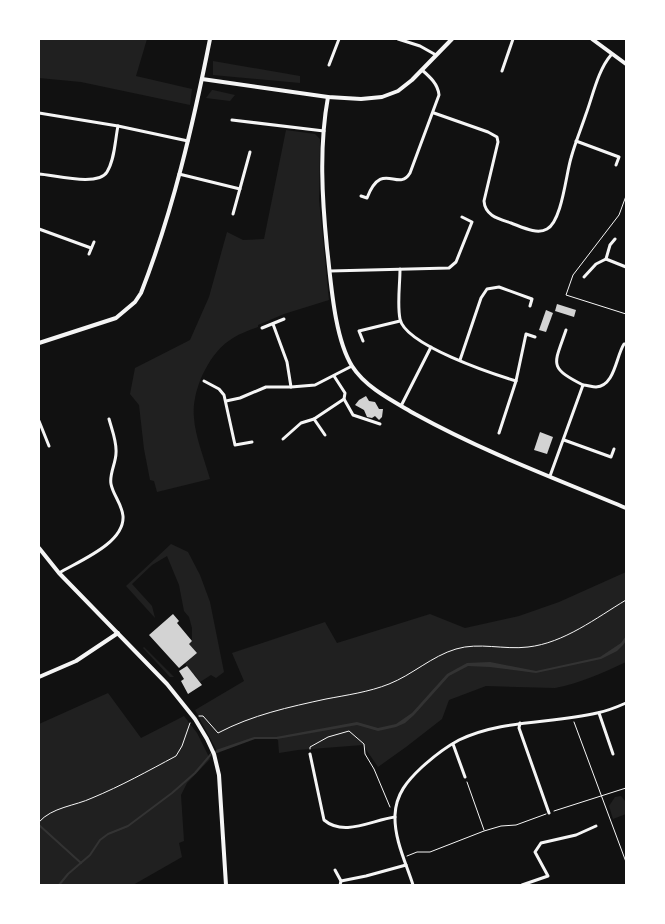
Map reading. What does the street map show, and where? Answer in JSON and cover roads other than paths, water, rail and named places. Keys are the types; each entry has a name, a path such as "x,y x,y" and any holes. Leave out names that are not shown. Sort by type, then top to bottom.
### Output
{"street":[{"path":"39,343 116,318 135,302 141,293 150,269 188,141 210,39"},
{"path":"329,65 339,39"},
{"path":"398,39 420,46 436,55"},
{"path":"202,79 328,97 361,99 382,97 402,88 452,39"},
{"path":"502,71 513,39"},
{"path":"592,39 611,55 626,64"},
{"path":"434,112 497,137 498,142 484,201 486,211 500,220 540,232 551,227 557,214 576,141 603,67 611,55"},
{"path":"360,196 367,198 374,182 377,180 390,178 402,180 408,177 438,101 439,91 433,80 422,70"},
{"path":"328,97 324,131 322,199 338,326 346,354 352,366 369,384 401,406 472,444 521,466 626,508"},
{"path":"39,113 118,126 188,141"},
{"path":"232,120 324,131"},
{"path":"39,174 91,180 100,178 107,171 118,126"},
{"path":"576,141 619,157 616,165"},
{"path":"233,214 250,152"},
{"path":"179,174 240,189"},
{"path":"330,271 449,268 456,262 472,222 462,217"},
{"path":"39,230 92,248"},
{"path":"584,277 596,264 606,259 610,246 615,239"},
{"path":"89,254 94,242"},
{"path":"606,259 626,267"},
{"path":"400,269 400,321 410,334 432,348 516,381"},
{"path":"460,360 481,298 487,289 499,287 532,298 530,306"},
{"path":"262,328 284,318"},
{"path":"363,341 359,331 400,321"},
{"path":"273,324 290,374 292,387"},
{"path":"566,330 556,358 559,369 563,374 584,385 596,387 604,384 611,376 619,350 626,344"},
{"path":"500,433 516,381 526,334 535,337"},
{"path":"401,406 432,348"},
{"path":"226,401 240,398 266,387 315,385 352,366"},
{"path":"334,376 345,393 344,399 353,416 380,424"},
{"path":"204,381 219,389 224,395 235,445 252,442"},
{"path":"550,476 584,385"},
{"path":"283,439 301,423 314,419 344,399"},
{"path":"314,419 325,434"},
{"path":"60,573 110,543 120,531 123,517 110,482 116,454 115,440 109,420"},
{"path":"362,424 365,420"},
{"path":"39,421 49,446"},
{"path":"564,440 611,456 614,449"},
{"path":"39,548 60,573 168,684 195,719 214,754 219,775 226,885"},
{"path":"39,677 76,661 118,633"},
{"path":"413,885 395,830 396,805 399,794 407,782 435,756 453,744 489,730 520,723 572,718 599,713 626,703"},
{"path":"599,713 612,754"},
{"path":"520,723 519,728 549,813"},
{"path":"453,744 465,777"},
{"path":"310,754 324,820 337,828 356,826 383,818 395,817"},
{"path":"522,885 548,876 535,852 541,843 576,835 596,826"},
{"path":"335,870 340,883 406,865"}],"waterway":[{"path":"59,885 68,874 90,855 100,840 108,834 128,826 172,793 195,773 212,753 219,751"},
{"path":"39,825 81,863"}]}
